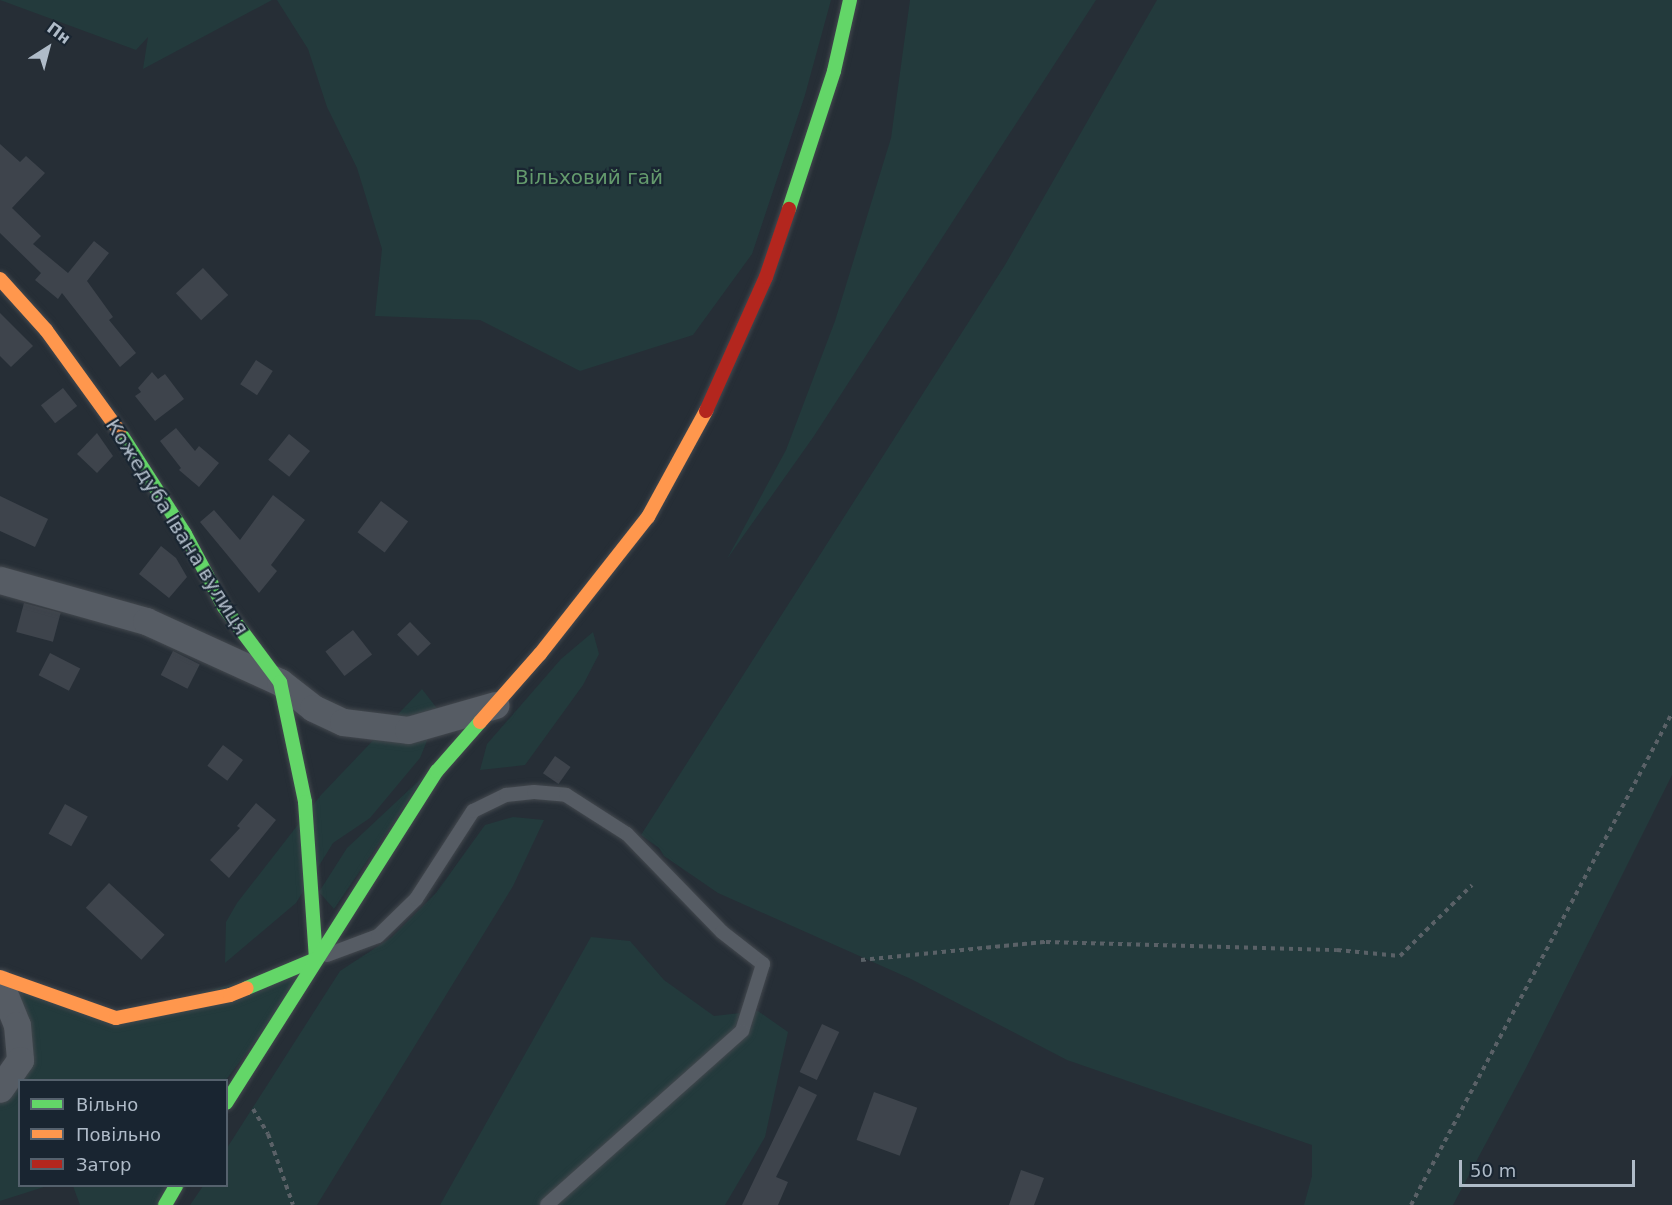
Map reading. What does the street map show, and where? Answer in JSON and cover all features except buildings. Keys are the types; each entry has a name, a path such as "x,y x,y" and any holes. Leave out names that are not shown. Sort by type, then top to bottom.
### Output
{"street":[{"path":"228,1100 437,771 540,654 648,517 708,406 766,277 834,71 850,0"},
{"name":"Кожедуба Івана вулиця","path":"0,279 46,330 125,440 185,534 224,607 280,682"},
{"name":"Кожедуба Івана вулиця","path":"2,585 146,621 280,682"},
{"path":"280,682 314,708 343,723 408,730 495,705"},
{"path":"280,682 305,802 316,959"},
{"path":"0,977 116,1018 230,995 316,959"},
{"path":"0,983 17,1025 20,1060 0,1089"},
{"path":"165,1205 175,1187"}],"lane":[{"path":"316,959 378,936 416,899 473,812 506,795 534,792 566,795 627,834 722,932 763,964 742,1031 547,1205"}],"path":[{"path":"1411,1205 1672,713"},
{"path":"861,960 1046,942 1337,950 1400,956 1472,885"},
{"path":"238,1083 268,1134 293,1205"}],"green space":[{"path":"0,0 272,0 143,69 148,37 136,50"},
{"name":"Вільховий гай","path":"277,0 831,0 805,95 752,254 693,335 580,371 480,320 375,316 382,249 357,168 327,107 308,49"},
{"path":"910,0 1096,0 814,436 727,559 786,450 835,321 891,138"},
{"path":"1157,0 1672,0 1672,775 1527,1066 1453,1205 1304,1205 1312,1176 1312,1145 1067,1060 911,979 718,893 664,856 659,848 641,835 1005,265"},
{"path":"593,632 599,654 583,685 525,765 480,770 487,744 561,659"},
{"path":"422,689 439,711 420,758 370,818 333,843 296,903 225,963 226,922 237,903 321,795"},
{"path":"426,774 334,909 319,892 347,848"},
{"path":"513,817 544,820 513,886 317,1205 190,1205 202,1187 228,1187 228,1146 340,971 392,937 436,893 485,825"},
{"path":"591,937 630,941 664,980 714,1016 758,1011 788,1032 765,1137 725,1205 440,1205"},
{"path":"316,959 227,1079 18,1079 18,1187 44,1187 0,1201 0,1089 20,1059 0,983 116,1018"},
{"path":"73,1187 176,1187 165,1205 80,1205"}],"traffic: fast":[{"path":"789,209 834,71 850,0"},
{"path":"119,431 185,534 224,607 280,682 305,802 316,959 247,988"},
{"path":"228,1100 437,771 480,722"},
{"path":"165,1205 175,1187"}],"traffic: slow":[{"path":"0,279 46,330 119,431"},
{"path":"480,722 540,654 648,517 706,411"},
{"path":"0,977 116,1018 230,995 247,988"}],"traffic: jam":[{"path":"706,411 766,277 789,209"}]}
